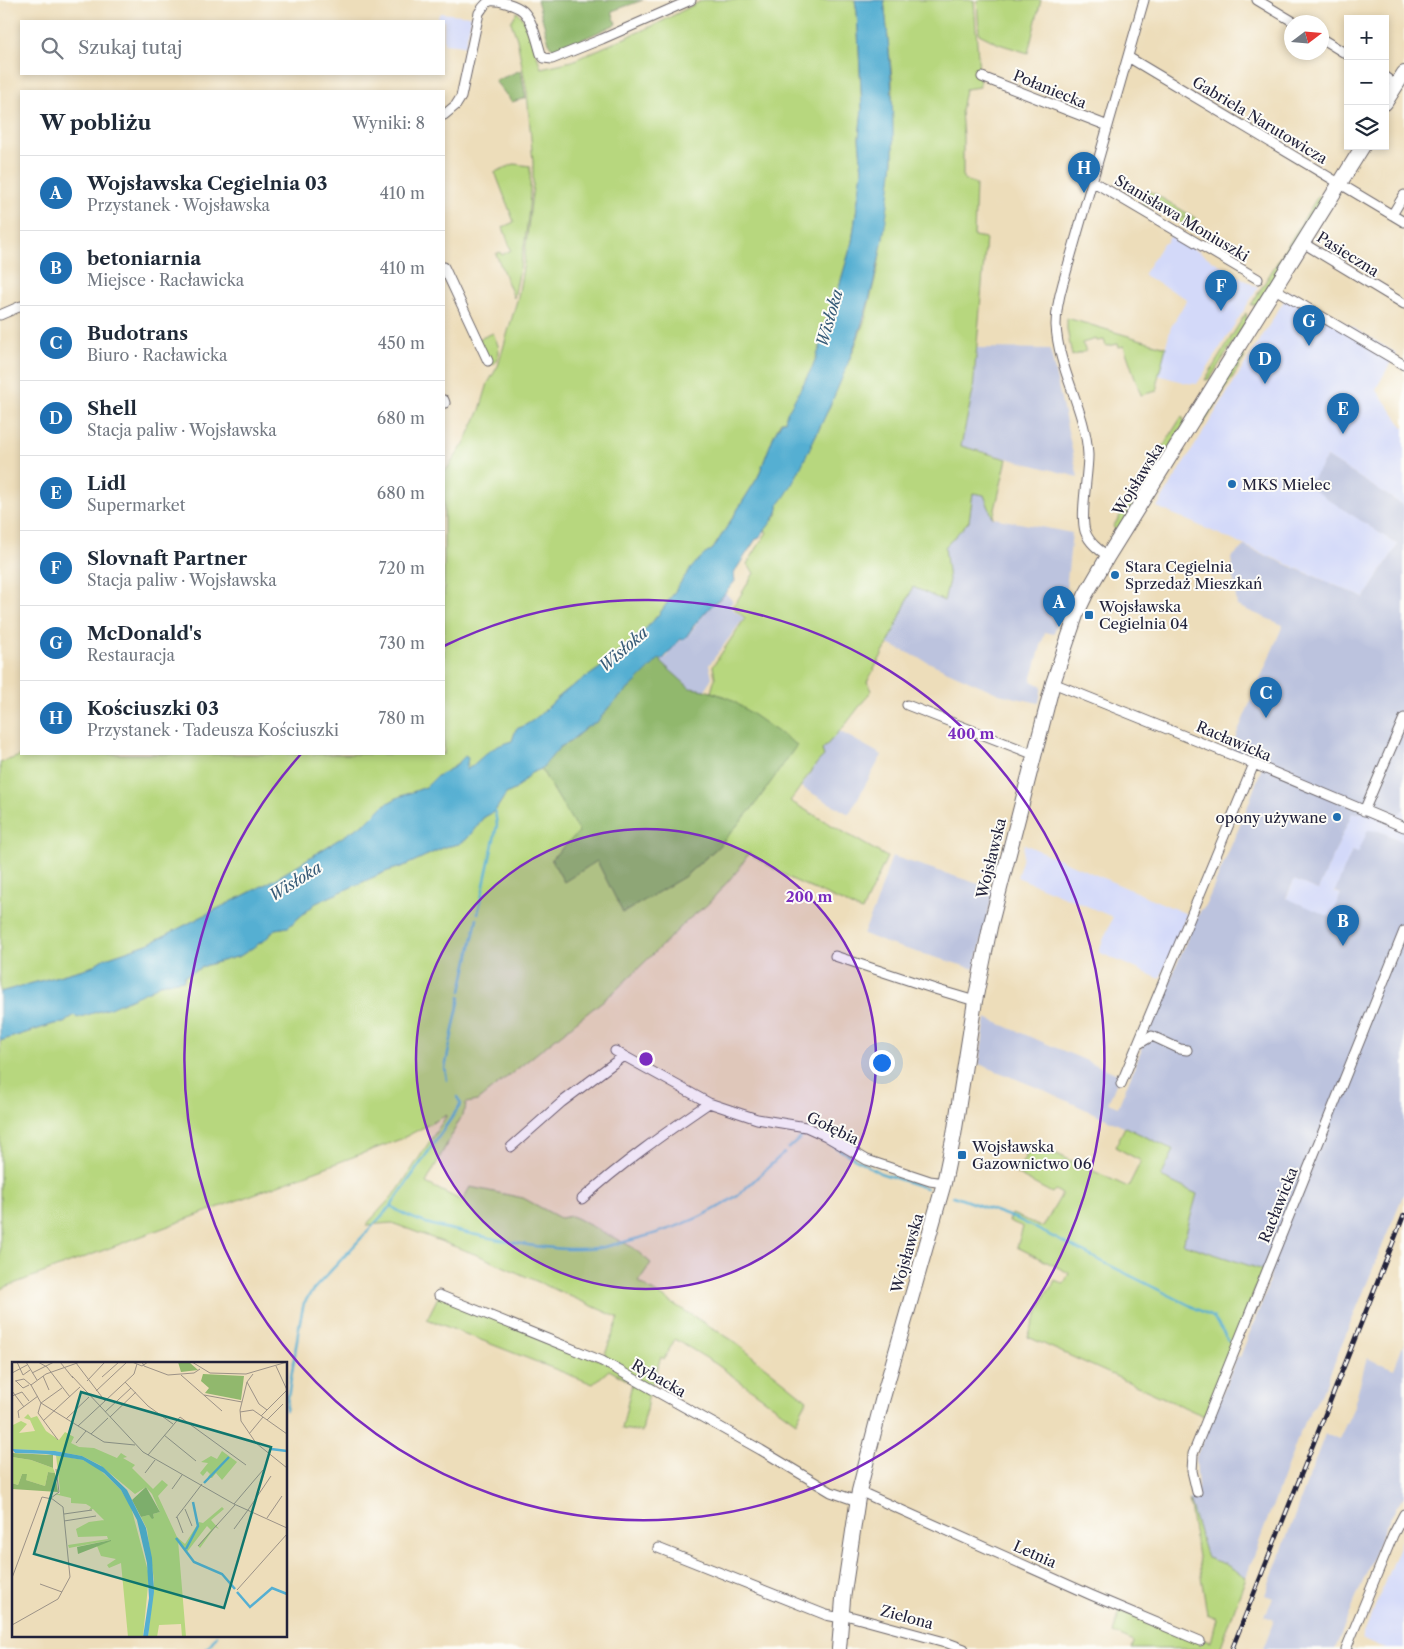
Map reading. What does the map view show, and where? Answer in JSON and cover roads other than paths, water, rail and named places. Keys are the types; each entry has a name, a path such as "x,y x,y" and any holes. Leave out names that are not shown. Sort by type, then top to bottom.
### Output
{"street":[{"path":"445,114 456,105 461,97 479,13 488,0 505,2 523,12 532,27 541,54 544,58 552,59 691,0"},
{"path":"1108,556 1096,548 1090,540 1084,524 1088,471 1086,438 1078,405 1062,358 1056,326 1057,304 1144,0"},
{"path":"1257,0 1284,16"},
{"path":"1329,43 1344,53"},
{"name":"Gabriela Narutowicza","path":"1128,57 1404,222"},
{"path":"1389,97 1404,73"},
{"name":"Połaniecka","path":"982,77 1108,126"},
{"path":"1389,108 1404,86"},
{"name":"Wojsławska","path":"839,1649 858,1496 882,1401 944,1183 954,1135 975,1001 990,927 1053,683 1076,616 1086,594 1108,556 1361,150"},
{"name":"Stanisława Moniuszki","path":"1092,181 1258,279"},
{"path":"1392,215 1404,195"},
{"name":"Pasieczna","path":"1303,243 1404,304"},
{"path":"445,269 488,361"},
{"path":"1275,288 1404,365"},
{"path":"0,316 20,306"},
{"name":"Racławicka","path":"1053,683 1404,827"},
{"path":"907,705 1035,754"},
{"path":"1364,811 1404,718"},
{"path":"1121,1084 1254,764"},
{"name":"Racławicka","path":"1197,1492 1192,1471 1193,1454 1404,931"},
{"path":"835,956 975,1001"},
{"path":"1137,1045 1152,1036 1180,1049 1187,1050"},
{"name":"Gołębia","path":"511,1147 618,1054 709,1103 757,1119 806,1127 826,1136 867,1160 930,1181 944,1183"},
{"path":"582,1199 610,1174 643,1149 709,1103"},
{"name":"Rybacka","path":"439,1295 602,1361 761,1450 831,1492 845,1498 858,1496"},
{"name":"Letnia","path":"858,1496 1200,1641"},
{"path":"1346,1649 1393,1535 1404,1514"},
{"name":"Zielona","path":"658,1548 826,1615 842,1616 945,1642 964,1649"}],"water":[{"name":"Wisłoka","path":"855,0 884,0 888,40 892,99 893,159 884,235 878,265 862,323 829,407 793,482 778,505 777,513 758,539 756,539 737,568 734,574 735,581 722,597 713,604 683,640 678,641 663,659 659,659 609,707 598,721 560,747 541,769 531,773 516,789 506,794 495,811 483,818 467,839 459,844 445,847 316,903 288,927 275,929 266,939 240,956 207,965 184,976 184,980 159,984 151,990 110,1008 77,1018 74,1015 64,1023 54,1024 0,1041 0,992 91,967 103,959 150,943 274,880 368,821 384,805 426,787 437,776 454,767 465,756 468,758 466,770 492,749 512,741 516,729 535,719 566,691 597,670 646,628 690,570 704,555 713,549 758,477 774,435 782,421 785,421 786,415 812,368 826,332 852,242 862,171 859,138 862,109"}],"waterway":[{"path":"478,913 497,825 495,811"},
{"path":"461,991 477,919"},
{"path":"447,1080 445,1068 460,997"},
{"path":"288,1397 304,1303 313,1290 391,1206 461,1104 457,1097"},
{"path":"788,1149 804,1135 814,1135 880,1173 926,1188"},
{"path":"391,1206 423,1222 495,1239 554,1248 598,1248 669,1229 712,1211 739,1194 784,1153"},
{"path":"953,1196 1017,1219 1213,1317 1228,1340"},
{"path":"207,1649 216,1636"}],"railway":[{"path":"1232,1649 1404,1215"}],"place":[{"name":"Kościuszki 03","path":"1084,193"},
{"name":"Slovnaft Partner","path":"1221,311"},
{"name":"McDonald's","path":"1309,346"},
{"name":"Shell","path":"1265,384"},
{"name":"Lidl","path":"1343,434"},
{"name":"MKS Mielec","path":"1232,484"},
{"name":"Stara Cegielnia Sprzedaż Mieszkań","path":"1115,575"},
{"name":"Wojsławska Cegielnia 04","path":"1089,615"},
{"name":"Wojsławska Cegielnia 03","path":"1059,627"},
{"name":"Budotrans","path":"1266,718"},
{"name":"opony używane","path":"1337,817"},
{"name":"betoniarnia","path":"1343,946"},
{"name":"Wojsławska Gazownictwo 06","path":"962,1155"}]}
